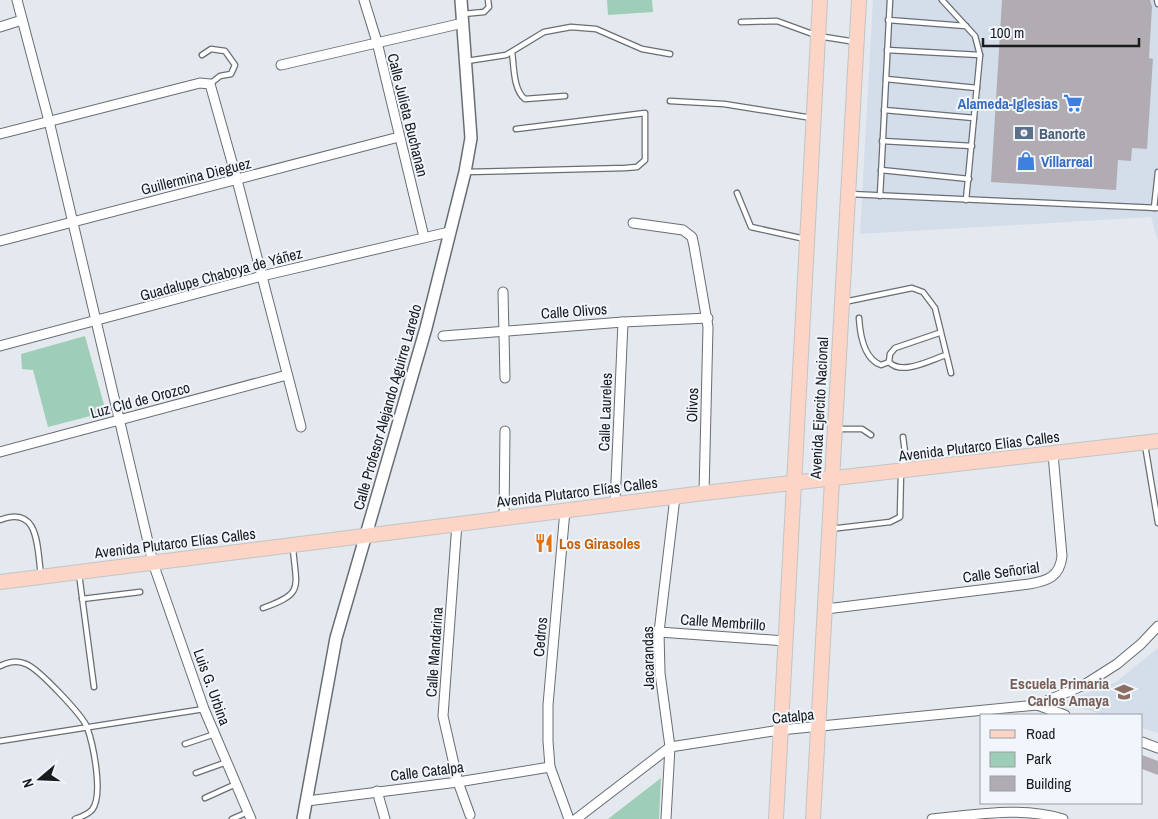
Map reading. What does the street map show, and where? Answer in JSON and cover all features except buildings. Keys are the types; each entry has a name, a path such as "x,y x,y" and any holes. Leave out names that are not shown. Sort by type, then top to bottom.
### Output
{"main road":[{"name":"Avenida Ejercito Nacional","path":"776,819 820,0"},
{"name":"Avenida Ejercito Nacional","path":"813,819 860,0"},
{"name":"Avenida Plutarco Elías Calles","path":"0,581 704,493 1151,442"}],"street":[{"name":"Luis G. Urbina","path":"17,0 49,120 153,563 204,709 249,816"},
{"name":"Calle Julieta Buchanan","path":"364,0 424,237"},
{"name":"Calle Profesor Alejando Aguirre Laredo","path":"303,819 336,638 368,534 426,328 465,172 470,138 466,61 460,0"},
{"path":"281,65 376,42 462,18"},
{"path":"0,27 22,20"},
{"path":"0,134 200,83 210,84 301,427"},
{"name":"Guillermina Dieguez","path":"0,242 399,137"},
{"name":"Olivos","path":"633,223 670,228 688,233 694,246 708,318 704,493"},
{"name":"Guadalupe Chaboya de Yáñez","path":"0,346 262,276 449,232"},
{"path":"503,292 505,378"},
{"name":"Calle Olivos","path":"443,336 505,330 708,318"},
{"name":"Calle Laureles","path":"615,504 623,322"},
{"name":"Luz CId de Orozco","path":"0,452 287,376"},
{"path":"504,518 505,431"},
{"name":"Calle Señorial","path":"826,609 1028,584 1053,577 1061,566 1062,556 1053,454"},
{"name":"Jacarandas","path":"666,819 670,747 660,673 659,632 675,497"},
{"name":"Cedros","path":"565,510 548,705 550,767 569,819"},
{"name":"Calle Mandarina","path":"457,523 443,716 458,782 470,815"},
{"path":"1037,706 1084,685 1117,664 1141,644 1158,626"},
{"name":"Calle Membrillo","path":"659,632 785,641"},
{"path":"1037,706 1062,714"},
{"name":"Catalpa","path":"576,819 670,747 780,730 1037,706"},
{"path":"1143,742 1158,748"},
{"name":"Calle Catalpa","path":"307,800 458,782 550,767"},
{"path":"377,791 384,819"},
{"path":"932,819 1026,812 1045,813 1063,819"}],"lane":[{"path":"462,18 484,12 488,7 488,0"},
{"path":"880,196 890,0"},
{"path":"942,0 975,36 980,55 966,200"},
{"path":"1157,0 1158,4"},
{"path":"888,20 966,26"},
{"path":"741,22 777,21 818,36 857,42"},
{"path":"466,61 495,58 512,52 544,32 571,27 596,29 642,49 670,54"},
{"path":"202,55 211,49 225,51 235,65 231,74 220,76 210,84"},
{"path":"887,50 980,55"},
{"path":"512,52 517,86 521,96 525,99 565,96"},
{"path":"886,79 977,88"},
{"path":"670,101 724,104 772,113 814,118"},
{"path":"884,110 974,118"},
{"path":"465,172 625,168 637,167 645,160 645,113 516,129"},
{"path":"882,140 972,146"},
{"path":"881,170 969,179"},
{"path":"848,194 966,200 1020,200 1156,208 1158,172"},
{"path":"737,192 751,227 787,237 807,240"},
{"path":"843,302 912,288 923,292 934,308 951,373"},
{"path":"859,318 861,334 872,359 881,365 889,362"},
{"path":"889,362 890,354 896,348 939,333"},
{"path":"889,362 894,367 903,369 946,356"},
{"path":"834,429 862,429 871,435"},
{"path":"829,530 897,520 901,513 901,472 905,452 903,437"},
{"path":"1151,442 1158,523"},
{"path":"0,520 14,516 23,517 34,528 41,577"},
{"path":"263,608 284,600 293,594 296,586 292,544"},
{"path":"79,572 94,687"},
{"path":"82,599 140,592"},
{"path":"0,666 15,662 26,664 63,697 87,727 98,780 97,800 92,810 75,819"},
{"path":"0,741 204,709"},
{"path":"185,744 215,734"},
{"path":"196,773 227,762"},
{"path":"205,798 236,784"},
{"path":"232,819 249,816"}],"shaded area":[{"name":"Alameda-Iglesias","path":"873,0 1158,0 1158,241 1151,217 860,234"},
{"name":"Escuela Primaria Carlos Amaya","path":"1158,648 1158,733 1143,728 1143,714 1101,714 1063,702 1116,682"}],"green space":[{"path":"607,0 652,0 653,12 608,15"},
{"path":"85,336 106,412 48,427 33,370 22,369 21,354"},
{"path":"661,778 659,819 608,819"}],"place":[{"name":"Alameda-Iglesias","path":"1073,103"},
{"name":"Banorte","path":"1024,133"},
{"name":"Villarreal","path":"1026,161"},
{"name":"Los Girasoles","path":"544,543"},
{"name":"Escuela Primaria Carlos Amaya","path":"1124,692"}]}
